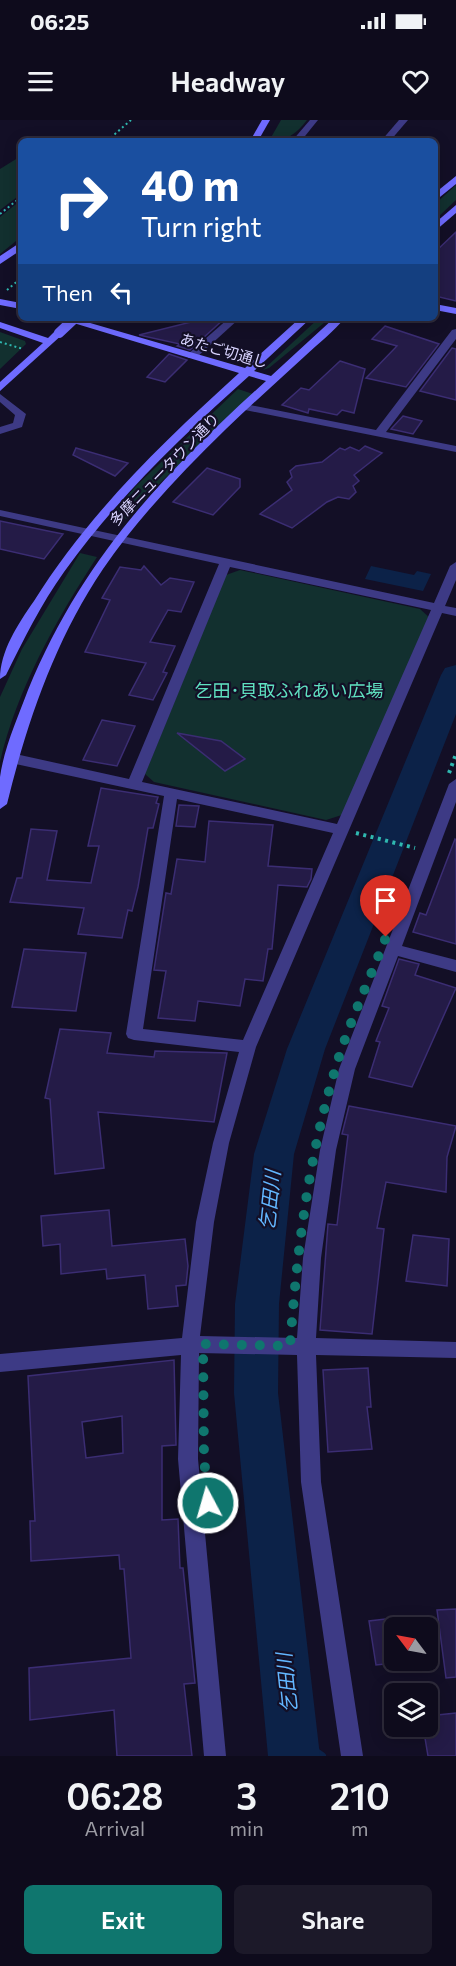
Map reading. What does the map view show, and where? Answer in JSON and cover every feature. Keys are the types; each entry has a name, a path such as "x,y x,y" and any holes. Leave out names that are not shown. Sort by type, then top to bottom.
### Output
{"main road":[{"path":"256,138 266,120"},
{"path":"438,195 456,179"},
{"path":"438,225 456,208"},
{"path":"0,261 18,247"},
{"path":"0,302 18,305"},
{"path":"438,308 456,311"},
{"path":"0,388 72,321"},
{"name":"あたご切通し","path":"72,321 274,380"},
{"name":"多摩ニュータウン通り","path":"0,675 40,598 85,532 128,484 303,321"},
{"name":"多摩ニュータウン通り","path":"0,804 11,758 50,651 76,602 118,540 167,483 337,321"},
{"path":"0,325 50,342"}],"street":[{"path":"299,138 314,120"},
{"path":"389,138 404,120"},
{"path":"192,356 232,321"},
{"path":"378,435 456,332"},
{"path":"0,397 21,414 18,425 0,431"},
{"path":"245,407 456,450"},
{"path":"0,513 455,612"},
{"path":"134,784 226,563"},
{"path":"215,1756 188,1459 190,1344 205,1222 221,1143 248,1047 353,829 437,608 456,566"},
{"path":"11,758 353,829"},
{"path":"352,1756 311,1482 306,1345 312,1258 328,1150 347,1070 452,780"},
{"path":"171,793 134,1034 248,1047"},
{"path":"391,949 456,966"},
{"path":"0,1363 190,1344 456,1350"}],"path":[{"path":"110,138 131,120"},
{"path":"0,214 18,199"},
{"path":"7,290 18,281"},
{"path":"0,342 26,350"},
{"path":"0,347 5,344"},
{"path":"452,780 456,754"},
{"path":"353,829 412,848"}],"green space":[{"path":"281,120 307,120 291,136 271,138"},
{"path":"18,158 18,196 0,210 0,169"},
{"path":"456,185 456,200 438,217 438,201"},
{"path":"18,202 18,239 0,254 0,217"},
{"path":"316,321 326,321 269,368 263,370"},
{"path":"0,332 25,341 26,344 0,369"},
{"path":"238,389 253,394 161,482 127,519 111,515 136,486"},
{"path":"80,553 97,557 53,630 27,682 7,735 0,762 0,697 22,649"},
{"name":"乞田･貝取ふれあい広場","path":"240,570 420,609 431,619 345,814 326,820 154,782 145,774 226,575"}],"water":[{"path":"371,566 414,575 417,571 431,574 423,591 365,579"}],"building":[{"path":"456,232 456,301 438,297 438,249"},
{"path":"195,321 222,321 190,350 177,346 180,344 139,335"},
{"path":"385,326 439,344 406,387 366,378 397,346 372,339"},
{"path":"452,348 456,349 456,400 420,391"},
{"path":"169,354 187,360 165,382 147,377"},
{"path":"340,361 365,369 354,413 342,410 337,415 309,409 308,413 282,405 301,388 309,390"},
{"path":"403,416 422,421 413,434 391,429"},
{"path":"365,446 382,453 354,475 359,481 353,486 356,492 349,499 338,497 327,502 292,528 260,514 292,490 287,482 292,477 290,471 296,466 322,462 340,448 345,450 350,447 359,451"},
{"path":"76,448 128,463 115,476 73,455"},
{"path":"207,468 240,479 240,487 213,515 173,502"},
{"path":"0,521 63,534 44,559 0,549"},
{"path":"144,566 161,585 170,578 194,582 181,612 168,610 150,642 175,646 163,672 167,673 153,700 129,695 146,663 85,652 110,600 102,598 120,567 141,570"},
{"path":"102,720 135,726 117,766 83,760"},
{"path":"177,733 221,741 245,759 225,771"},
{"path":"101,788 158,797 156,803 159,804 153,828 148,828 138,887 132,911 128,910 122,938 78,934 84,908 10,902 17,878 22,878 31,829 57,831 47,880 91,883 99,846 88,846"},
{"path":"179,805 199,806 195,827 176,826"},
{"path":"209,821 273,825 268,866 312,869 311,879 307,887 278,885 272,949 268,949 263,981 245,979 240,1006 198,1001 195,1021 158,1018 166,971 154,970 166,893 171,894 177,859 205,862"},
{"path":"455,839 456,944 413,932 420,913 426,915"},
{"path":"24,949 86,953 76,1011 12,1007"},
{"path":"399,959 419,964 415,975 456,988 412,1087 369,1077 380,1042 376,1041 389,1008 382,1006"},
{"path":"60,1029 111,1033 107,1053 154,1057 155,1051 227,1053 214,1122 98,1112 104,1168 55,1174 50,1099 45,1098"},
{"path":"349,1106 456,1126 447,1157 446,1192 386,1182 377,1228 384,1229 372,1334 320,1330 328,1224 337,1225 348,1135 342,1134"},
{"path":"109,1210 112,1246 185,1239 188,1266 186,1285 176,1286 178,1306 148,1309 145,1275 107,1279 106,1269 61,1274 60,1244 43,1246 41,1216"},
{"path":"413,1235 449,1239 447,1286 406,1281"},
{"path":"174,1360 176,1445 162,1446 162,1520 178,1519 180,1568 183,1568 195,1683 184,1684 192,1756 117,1756 114,1710 30,1720 29,1668 131,1658 124,1569 120,1569 119,1555 31,1561 30,1521 35,1521 28,1376","holes":["122,1416 123,1453 86,1458 82,1422"]},
{"path":"368,1368 371,1407 367,1407 372,1449 328,1452 323,1370"},
{"path":"456,1609 456,1677 446,1678 437,1610"},
{"path":"384,1619 384,1664 376,1665 369,1621"},
{"path":"456,1713 456,1756 428,1756 425,1737 438,1737 438,1715"}],"waterway":[{"name":"乞田川","path":"294,1756 256,1393 257,1304 274,1154 306,1049 456,675"},
{"path":"291,1735 322,1756"}],"route":[{"path":"208,1503 204,1457 203,1344 290,1346 297,1257 314,1148 335,1068 386,937"}]}
